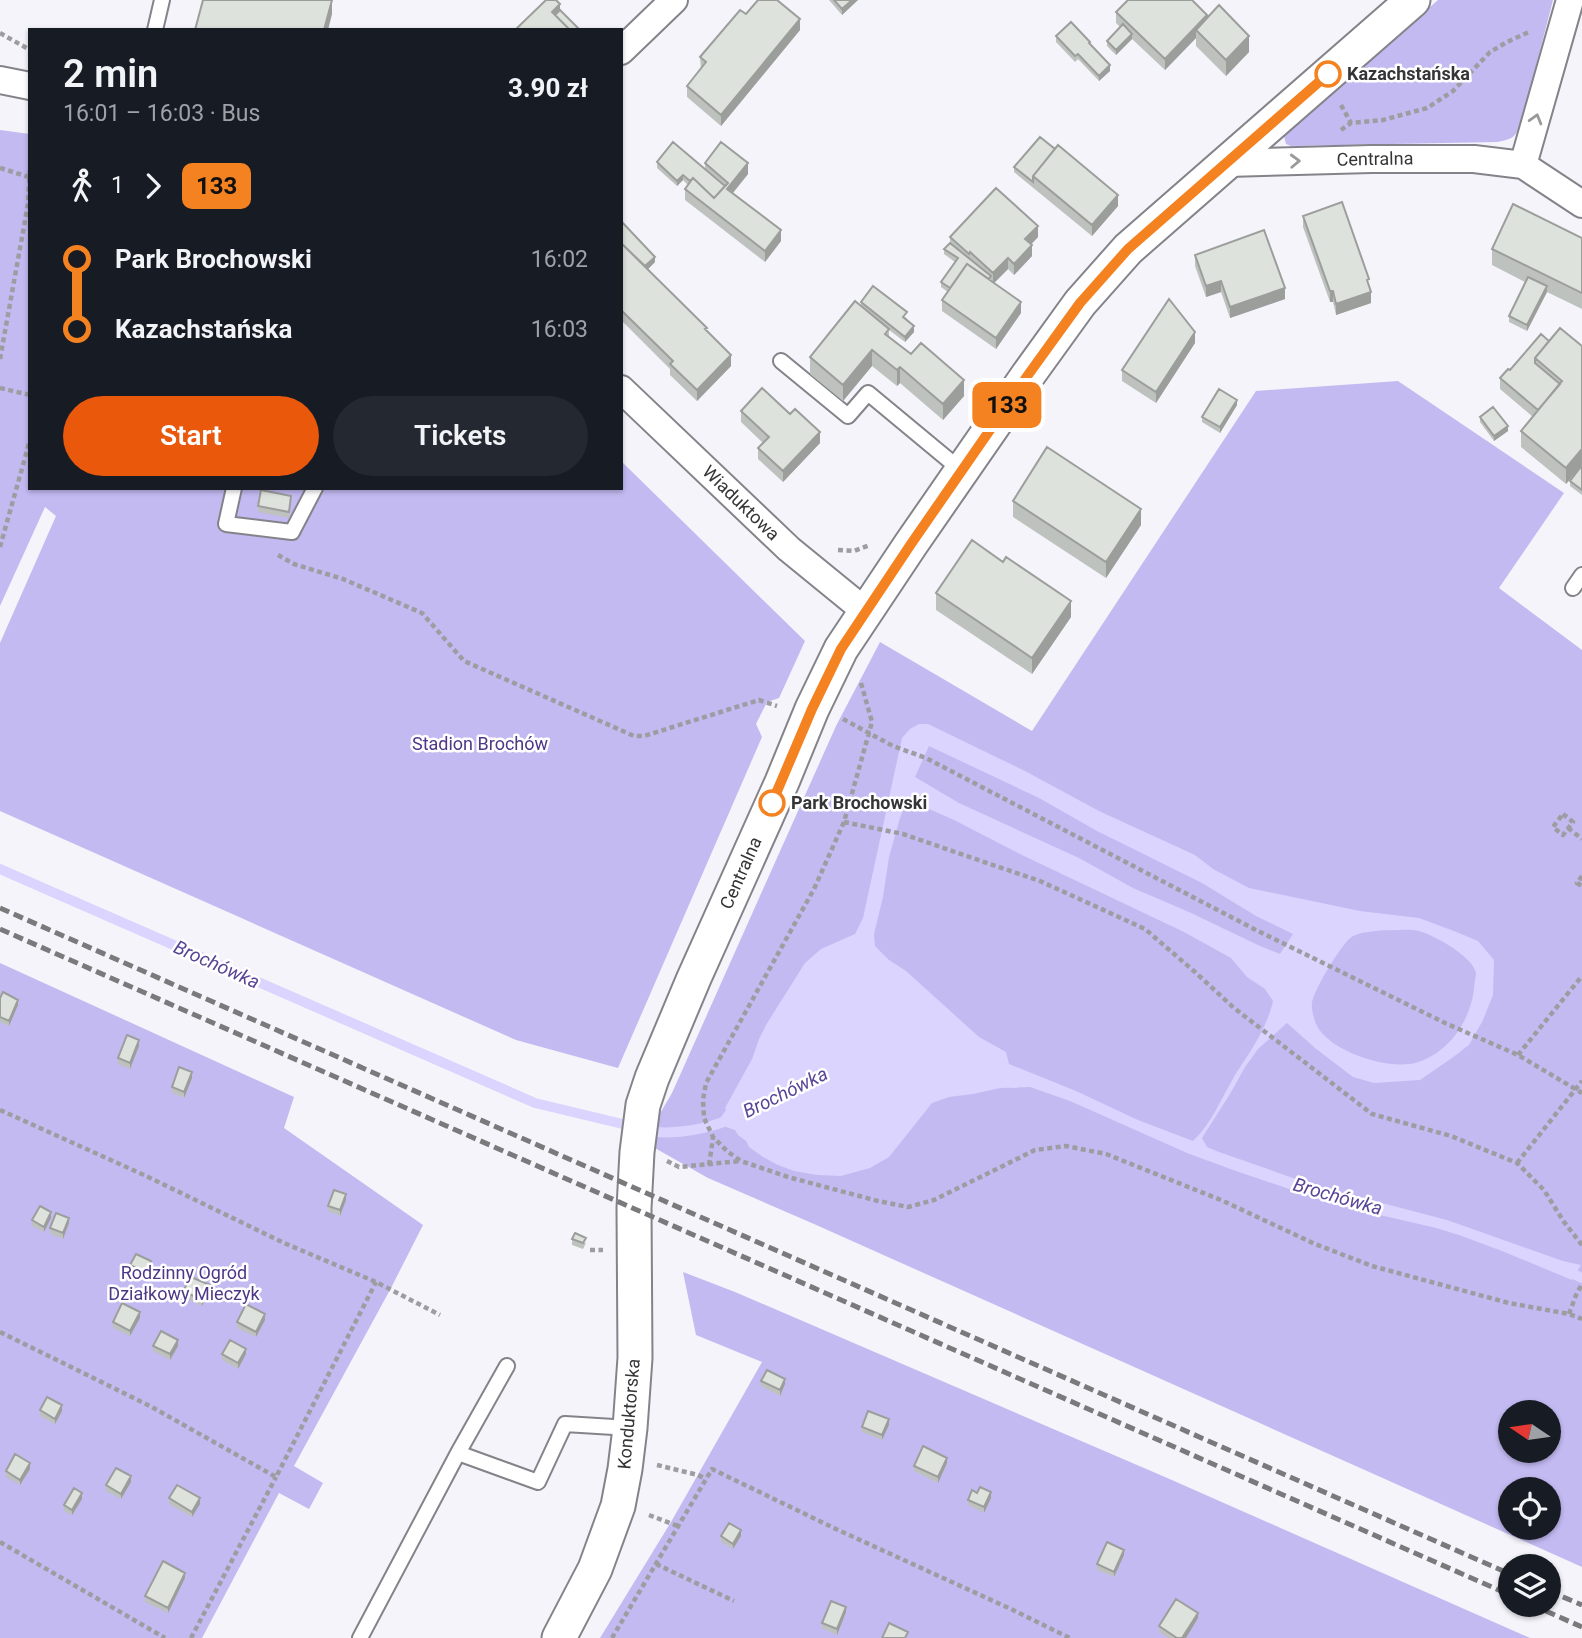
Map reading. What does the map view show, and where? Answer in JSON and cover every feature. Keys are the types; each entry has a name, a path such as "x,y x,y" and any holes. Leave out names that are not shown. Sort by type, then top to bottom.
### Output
{"street":[{"path":"623,49 674,0"},
{"name":"Centralna","path":"636,1164 643,1105 652,1078 812,709 841,649 865,611 1080,303 1128,249 1413,0"},
{"path":"1522,165 1570,0"},
{"path":"0,80 28,86"},
{"name":"Centralna","path":"1227,163 1474,159 1522,165 1582,204"},
{"name":"Wiaduktowa","path":"623,391 789,550 865,611"},
{"name":"Konduktorska","path":"559,1638 595,1569 618,1506 628,1443 635,1358 633,1220 636,1164"}],"lane":[{"path":"155,28 162,0"},
{"path":"781,362 848,416 868,393 962,471"},
{"path":"234,490 226,524 292,532 314,490"},
{"path":"1573,588 1582,575"},
{"path":"360,1638 507,1366"},
{"path":"458,1453 538,1482 565,1424 628,1443"}],"path":[{"path":"1323,160 1326,141 1351,123 1383,120 1427,108 1453,91 1490,52 1507,42 1538,29 1561,33"},
{"path":"0,33 28,49"},
{"path":"0,168 28,177"},
{"path":"0,359 28,204"},
{"path":"0,388 28,395"},
{"path":"0,547 28,447"},
{"path":"268,529 278,556 294,564 343,579 422,613 464,661 634,736 644,736 759,700 784,709"},
{"path":"832,550 854,551 874,544"},
{"path":"859,678 872,722 844,822 814,889 706,1083 703,1100 705,1118 713,1137 728,1152 741,1161 788,1177 908,1207 934,1200 1035,1150 1066,1146 1106,1154 1221,1200 1315,1244 1372,1265 1509,1303 1569,1314 1582,1319"},
{"path":"833,714 892,746 926,758 1256,930 1445,1023 1518,1055 1582,1093"},
{"path":"1563,814 1573,822 1568,828 1563,835 1553,827 1563,814"},
{"path":"844,822 903,834 1040,881 1145,929 1234,1008 1372,1114 1451,1136 1517,1163 1544,1190 1582,1245"},
{"path":"1568,828 1582,839"},
{"path":"1582,876 1577,883 1582,886"},
{"path":"1518,1055 1582,976"},
{"path":"1517,1163 1582,1081"},
{"path":"0,1110 144,1175 284,1243 376,1282 439,1315"},
{"path":"709,1165 713,1137"},
{"path":"636,1164 649,1152 679,1167 741,1161"},
{"path":"191,1638 376,1282"},
{"path":"1569,1314 1582,1285"},
{"path":"0,1332 150,1406 276,1477"},
{"path":"628,1443 706,1479"},
{"path":"612,1638 712,1469 1070,1638"},
{"path":"671,1522 678,1526"},
{"path":"0,1542 165,1638"},
{"path":"656,1563 734,1601"}],"green space":[{"path":"1438,0 1553,0 1521,124 1515,135 1497,142 1286,144 1284,136"},
{"name":"Stadion Brochów","path":"0,130 28,134 28,490 623,490 623,463 805,641 779,698 767,702 756,724 762,737 618,1068 516,1040 0,811 0,643 56,516 45,507 0,606"},
{"name":"Park Brochowski","path":"1398,381 1564,493 1499,588 1582,650 1582,1567 1561,1558 1561,1554 1553,1554 1522,1540 1561,1540 1561,1477 1498,1477 1498,1529 708,1178 653,1147 656,1120 672,1093 836,726 880,642 1032,731 1256,391"},
{"name":"Rodzinny Ogród Działkowy Mieczyk","path":"0,963 294,1097 284,1128 423,1225 294,1466 323,1483 309,1509 279,1493 202,1638 0,1638"},
{"path":"683,1272 1165,1477 1530,1638 600,1638 671,1522 762,1362 696,1335"}],"water":[{"path":"919,724 928,724 1099,811 1195,855 1213,869 1249,888 1360,911 1419,918 1478,941 1494,960 1493,995 1469,1045 1452,1058 1420,1080 1374,1083 1353,1077 1287,1023 1258,1049 1202,1138 1207,1147 1313,1185 1447,1220 1581,1265 1572,1280 1459,1235 1337,1205 1233,1170 1187,1153 1070,1101 1030,1087 1000,1088 949,1097 932,1103 889,1157 870,1168 841,1176 794,1171 778,1165 749,1147 735,1130 723,1126 717,1129 715,1122 726,1110 766,1025 805,963 821,949 855,934 863,918 902,738","holes":["929,746 1039,798 1293,934 1280,954 1133,888 1079,858 959,803 915,777","913,802 954,820 1184,932 1231,958 1247,977 1265,989 1273,1001 1262,1030 1211,1118 1193,1141 1009,1064 1006,1052 979,1037 875,946 874,934 889,857 905,806","1382,930 1413,930 1428,934 1461,954 1476,973 1472,1001 1462,1025 1438,1052 1415,1063 1389,1064 1345,1050 1323,1034 1314,1016 1314,997 1336,956 1348,940 1356,935"]}],"building":[{"path":"203,0 332,0 325,28 196,28"},
{"path":"546,0 556,0 560,4 552,12 568,28 517,28"},
{"path":"758,0 777,0 800,19 721,115 687,86 706,62 700,57 740,10 746,14"},
{"path":"834,0 852,0 842,9"},
{"path":"1128,0 1192,0 1207,15 1165,59 1116,12"},
{"path":"1219,5 1249,36 1226,60 1196,30"},
{"path":"560,10 578,28 568,28 555,15"},
{"path":"1071,22 1110,65 1099,76 1056,36"},
{"path":"1123,24 1132,34 1116,50 1107,41"},
{"path":"1040,137 1055,149 1033,176 1033,182 1014,167"},
{"path":"673,142 725,186 714,198 693,178 690,181 683,175 677,181 657,162"},
{"path":"721,142 748,163 727,189 781,230 765,251 685,189 693,178 714,198 728,183 705,163"},
{"path":"1058,145 1118,195 1092,225 1033,176"},
{"path":"996,188 1038,226 1025,239 1032,245 1014,264 1008,258 993,273 950,237"},
{"path":"1342,202 1371,292 1336,304 1303,216"},
{"path":"1513,204 1582,238 1582,293 1492,249"},
{"path":"623,223 655,257 645,266 623,245"},
{"path":"1264,230 1285,288 1230,307 1221,281 1206,286 1195,255"},
{"path":"950,243 991,276 989,279 967,264 950,288 941,282 958,258 944,249"},
{"path":"623,245 731,355 697,390 670,364 673,361 623,312"},
{"path":"967,264 1021,302 996,338 942,300"},
{"path":"1528,277 1547,286 1527,325 1509,316"},
{"path":"873,286 907,312 903,317 914,326 905,337 861,302"},
{"path":"1169,299 1195,332 1156,392 1122,370"},
{"path":"855,301 889,329 885,334 911,354 921,343 964,380 943,404 900,367 897,370 872,350 843,385 810,357"},
{"path":"1560,328 1582,346 1582,449 1566,468 1521,431 1562,381 1535,358"},
{"path":"1541,334 1549,341 1535,358 1535,363 1560,384 1538,410 1500,378"},
{"path":"762,388 790,414 795,409 820,432 783,471 758,448 769,437 741,411"},
{"path":"1219,389 1237,400 1220,427 1202,417"},
{"path":"1493,407 1508,426 1494,436 1480,417"},
{"path":"1047,447 1141,509 1106,562 1013,501"},
{"path":"1582,465 1582,490 1570,481"},
{"path":"261,490 291,496 289,512 258,506"},
{"path":"972,540 1003,562 1006,557 1071,601 1032,658 936,593"},
{"path":"3,992 18,1000 9,1021 0,1017 0,998"},
{"path":"127,1035 139,1040 130,1063 118,1058"},
{"path":"179,1067 192,1072 184,1092 172,1087"},
{"path":"334,1190 346,1194 340,1210 328,1206"},
{"path":"40,1206 51,1212 44,1227 32,1220"},
{"path":"56,1213 69,1218 63,1233 50,1228"},
{"path":"575,1233 586,1238 583,1243 572,1239"},
{"path":"136,1254 151,1261 145,1272 130,1265"},
{"path":"191,1277 210,1285 202,1300 183,1291"},
{"path":"122,1303 140,1312 130,1331 113,1322"},
{"path":"246,1304 265,1314 256,1332 237,1322"},
{"path":"161,1331 178,1340 170,1354 153,1346"},
{"path":"230,1340 246,1349 238,1363 222,1354"},
{"path":"767,1370 785,1379 780,1390 761,1381"},
{"path":"47,1397 62,1405 55,1419 40,1410"},
{"path":"868,1411 889,1419 882,1435 862,1427"},
{"path":"923,1446 947,1458 938,1477 914,1466"},
{"path":"15,1454 30,1463 20,1480 6,1471"},
{"path":"116,1468 131,1476 121,1494 106,1485"},
{"path":"177,1485 200,1498 192,1512 169,1498"},
{"path":"980,1487 991,1492 984,1507 968,1500 972,1490 977,1493"},
{"path":"74,1488 82,1493 72,1510 64,1505"},
{"path":"729,1523 741,1530 733,1544 721,1536"},
{"path":"1107,1542 1124,1550 1114,1572 1097,1564"},
{"path":"163,1561 185,1573 168,1608 145,1596"},
{"path":"1176,1599 1198,1613 1182,1638 1177,1638 1159,1626"},
{"path":"831,1601 846,1607 837,1629 822,1623"},
{"path":"889,1623 908,1632 905,1638 882,1638"}],"waterway":[{"name":"Brochówka","path":"0,869 535,1103 656,1132 691,1130 726,1121"},
{"name":"Brochówka","path":"1565,1270 1582,1278"}],"railway":[{"path":"0,908 1498,1569"},
{"path":"0,929 1498,1590"},
{"path":"1561,1596 1582,1605"},
{"path":"1559,1617 1582,1627"}],"bus line":[{"name":"133","path":"772,803 841,649 1080,303 1128,249 1328,74"}],"place":[{"name":"Kazachstańska","path":"1328,74"},
{"name":"Park Brochowski","path":"772,803"}]}
